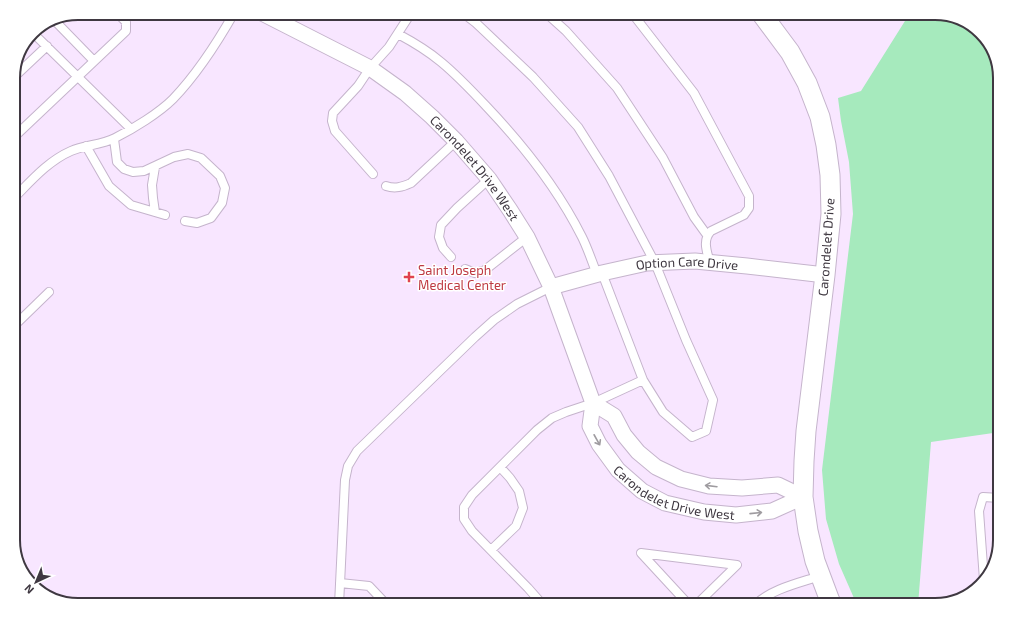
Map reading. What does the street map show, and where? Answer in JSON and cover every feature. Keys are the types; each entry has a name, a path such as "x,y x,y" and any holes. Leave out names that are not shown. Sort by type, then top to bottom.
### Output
{"street":[{"name":"Carondelet Drive West","path":"276,20 370,68 405,93 456,141 489,179 527,237 551,288 593,403 590,426 599,444 618,470 642,491 665,503 704,512 736,515 772,511 803,497"},
{"name":"Carondelet Drive","path":"767,20 790,52 808,84 820,117 830,175 831,214 806,431 803,497"},
{"name":"Option Care Drive","path":"551,288 600,273 647,263 695,261 710,262 825,275"},
{"name":"Carondelet Drive West","path":"593,403 614,416 624,435 638,452 656,467 681,479 708,486 722,487 742,488 778,485 803,497"},
{"path":"803,497 808,531 815,561 829,598"}],"lane":[{"path":"20,131 126,31 126,22 124,20"},
{"path":"20,192 57,158 73,150 114,139 147,119 172,100 210,53 230,20"},
{"path":"373,174 336,131 332,121 333,112 358,86 370,68 389,48 407,20"},
{"path":"398,34 425,50 461,79 509,130 541,170 583,238 600,273 643,380 663,412 692,437 706,431 713,400 686,340 655,263 609,176 578,126 533,77 472,20"},
{"path":"554,20 566,31 617,88 663,158 694,218 707,235"},
{"path":"637,20 694,93 749,196 749,208 744,215 711,231 707,235 705,245 710,262"},
{"path":"58,24 94,61"},
{"path":"37,37 131,129"},
{"path":"21,71 47,46"},
{"path":"114,139 117,162 124,169 134,172 144,171 174,157 188,154 201,158 220,176 225,188 222,203 211,218 197,223 185,221"},
{"path":"386,186 392,188 402,187 411,183 456,141"},
{"path":"86,146 109,186 131,205 165,215"},
{"path":"155,167 152,185 152,198 155,212"},
{"path":"451,257 443,248 439,237 441,225 457,208 489,179"},
{"path":"465,269 475,273 485,270 527,237"},
{"path":"339,598 345,480 348,466 357,451 494,320 517,304 551,288"},
{"path":"20,320 49,292"},
{"path":"537,598 472,531 464,519 464,507 472,495 537,430 552,418 593,403 643,380"},
{"path":"491,550 516,526 523,508 519,491 500,467"},
{"path":"983,571 979,511 983,497 993,498"},
{"path":"683,598 641,553 737,564 703,598"},
{"path":"764,598 776,591 820,576"},
{"path":"340,583 369,586 380,598"}],"green space":[{"path":"906,20 943,20 957,24 970,32 981,43 990,59 992,67 993,433 931,442 919,598 854,598 839,564 826,519 822,470 853,214 849,162 838,98 861,91"}],"place":[{"name":"Saint Joseph Medical Center","path":"409,277"}]}
